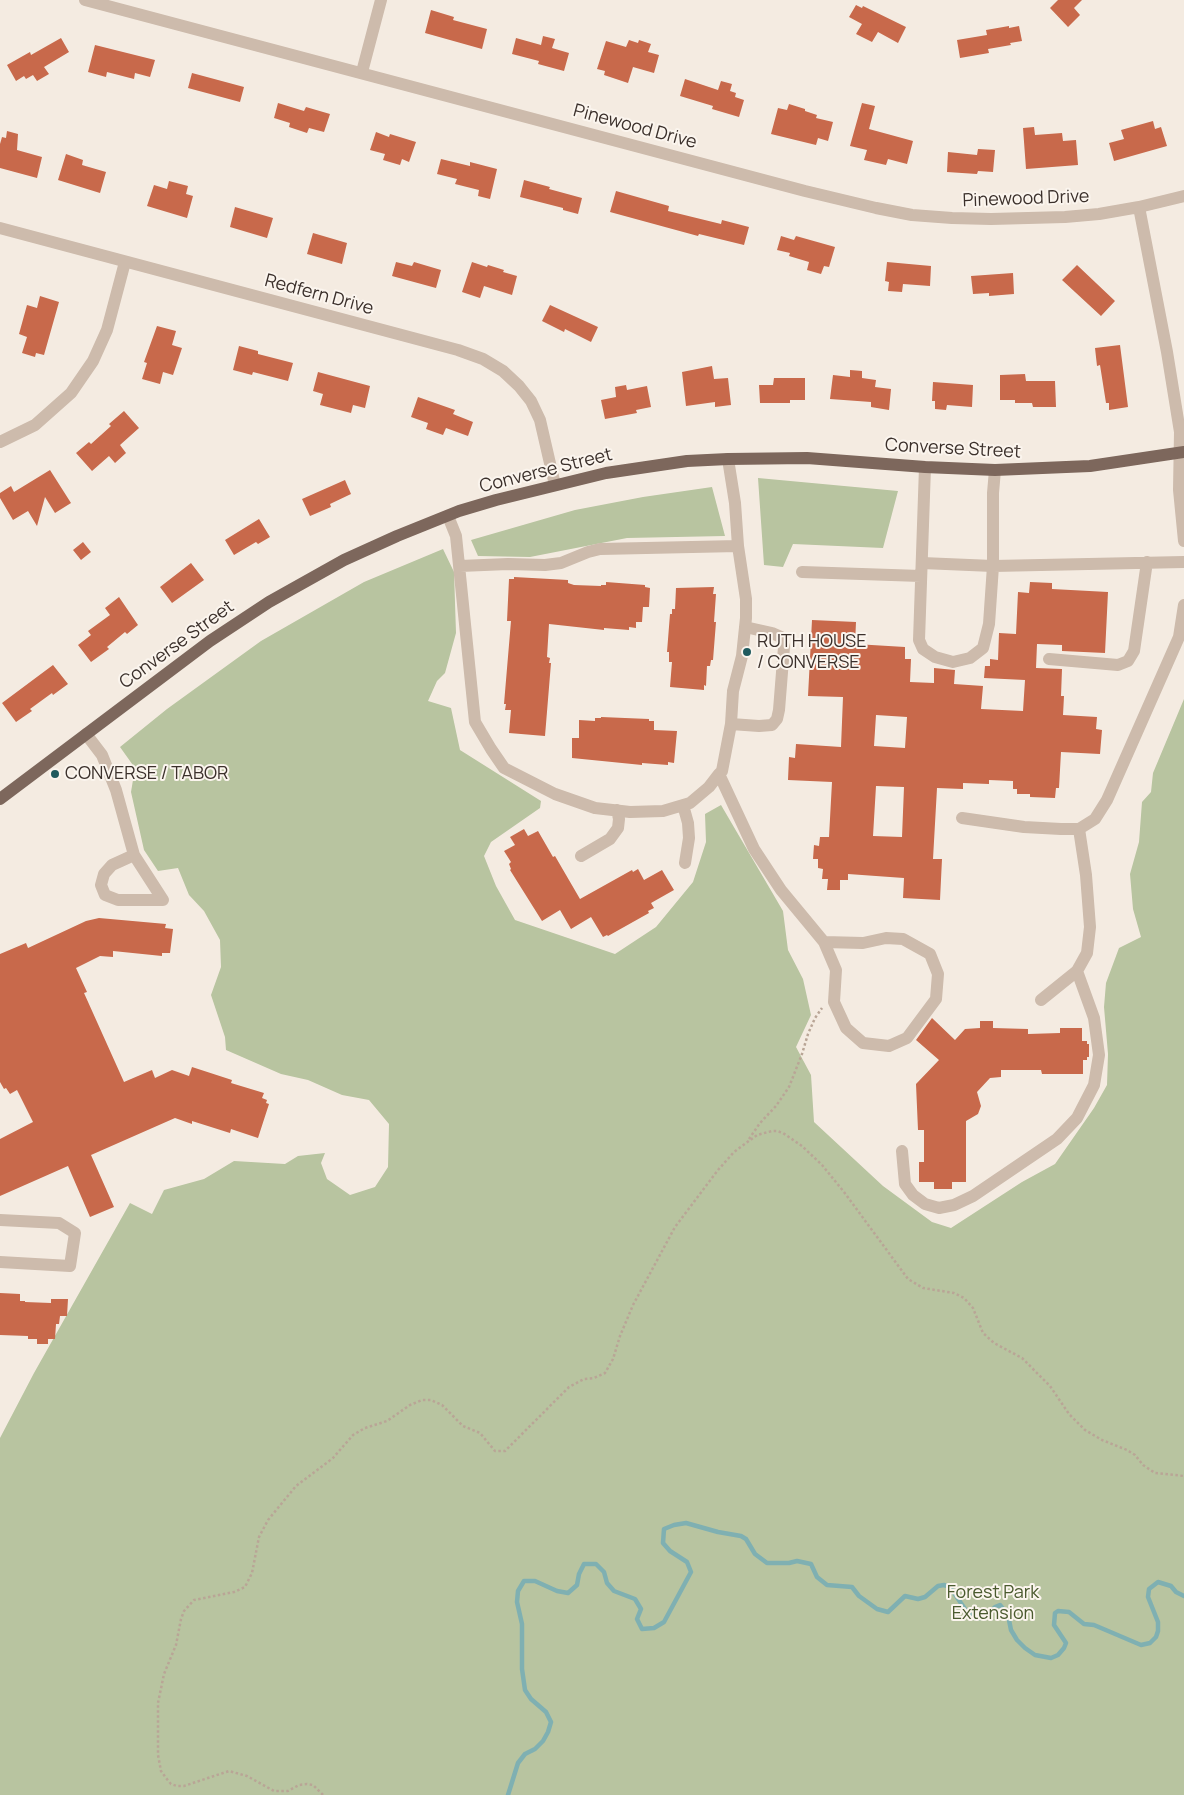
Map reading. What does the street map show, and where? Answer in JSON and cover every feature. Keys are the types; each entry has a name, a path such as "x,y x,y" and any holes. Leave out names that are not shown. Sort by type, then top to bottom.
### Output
{"main road":[{"name":"Converse Street","path":"0,799 210,641 268,602 344,560 397,536 496,500 606,473 687,461 728,458 834,459 925,467 995,470 1090,466 1182,452"}],"street":[{"name":"Pinewood Drive","path":"85,0 805,190 912,215 952,218 1031,219 1099,214 1184,196"},
{"path":"362,72 381,0"},
{"path":"1138,207 1179,423 1182,452 1179,490 1184,541"},
{"name":"Redfern Drive","path":"0,228 458,350 483,360 503,371 531,401 540,420 555,484"},
{"path":"0,442 35,425 71,393 93,361 107,330 125,262"},
{"path":"448,516 456,536 460,566 475,722 504,768 554,794 595,808 630,812 663,811 690,803 709,787 722,771 731,724 733,691 742,656 746,599 728,458"},
{"path":"925,467 919,640 923,649 935,657 953,662 970,658 982,648 989,624 993,566 993,492 995,470"},
{"path":"460,566 561,564 588,552 600,549 738,546"},
{"path":"1049,659 1118,664 1128,661 1134,651 1147,562"},
{"path":"922,563 993,566 1184,562"},
{"path":"802,572 921,576"},
{"path":"962,818 1024,827 1079,829 1095,819 1107,800 1179,638 1184,606"},
{"path":"731,724 772,725 778,719 784,647 781,637 745,627"},
{"path":"86,734 102,755 116,790 134,855 163,900 118,900 105,895 100,885 104,874 112,865 134,855"},
{"path":"719,774 759,857 781,890 824,942 836,970 834,1002 846,1028 863,1043 889,1046 907,1038 936,999 938,974 930,954 903,939 886,938 863,943 824,942"},
{"path":"683,805 688,823 685,863"},
{"path":"581,856 610,839 618,828 620,819 617,810"},
{"path":"1041,1000 1077,971 1087,953 1090,927 1086,875 1079,829"},
{"path":"902,1151 905,1184 913,1195 925,1204 939,1208 954,1205 973,1196 1058,1139 1077,1118 1094,1085 1099,1055 1094,1018 1077,971"},
{"path":"0,1220 59,1223 75,1233 70,1266 0,1262"}],"path":[{"path":"748,1141 789,1087 815,1018 823,1007 834,1002"},
{"path":"322,1795 313,1785 307,1784 298,1785 288,1791 278,1793 247,1776 230,1771 192,1784 177,1786 171,1784 161,1771 158,1755 158,1703 164,1674 179,1636 181,1619 189,1604 194,1600 234,1592 245,1586 252,1574 259,1537 268,1520 296,1486 333,1458 353,1435 365,1428 387,1421 410,1405 422,1400 431,1400 442,1405 463,1426 480,1433 495,1451 505,1451 569,1387 584,1379 594,1378 605,1373 613,1359 633,1305 675,1227 734,1152 748,1141 765,1132 777,1131 802,1146 840,1186 908,1279 923,1288 954,1293 964,1298 972,1308 983,1333 994,1343 1022,1358 1050,1386 1069,1414 1085,1430 1102,1440 1127,1450 1155,1473 1184,1476"}],"green space":[{"path":"758,478 898,491 883,548 793,544 783,567 764,565"},
{"path":"712,487 725,536 627,538 530,557 478,556 471,540 575,510 643,497"},
{"name":"Forest Park Extension","path":"443,549 454,572 456,633 445,673 437,681 428,701 451,708 460,750 541,801 540,808 491,842 484,856 496,886 515,920 615,954 656,927 693,882 706,842 705,814 721,805 783,911 788,950 803,979 811,1015 796,1047 811,1075 814,1122 883,1186 932,1222 951,1228 1022,1182 1055,1164 1094,1108 1107,1085 1108,1054 1104,1007 1106,983 1119,948 1141,937 1133,909 1130,874 1139,842 1142,802 1151,792 1153,773 1184,699 1184,1795 0,1795 0,1438 34,1373 130,1203 152,1214 164,1190 204,1179 234,1161 285,1164 298,1156 325,1153 321,1163 327,1179 350,1195 375,1187 388,1167 389,1124 369,1100 342,1095 308,1080 281,1074 226,1050 225,1037 211,995 221,967 220,940 204,911 189,895 178,868 158,871 144,850 131,792 135,768 120,747 167,709 261,641 364,582"}],"building":[{"path":"1058,0 1082,0 1074,8 1080,15 1068,27 1050,8"},
{"path":"856,5 862,8 863,6 906,27 898,43 878,32 872,42 856,34 862,24 849,17"},
{"path":"431,10 454,17 453,20 487,29 482,49 425,33"},
{"path":"1009,26 1009,28 1019,26 1022,41 988,49 989,53 960,58 957,40 987,35 986,30"},
{"path":"543,36 555,39 552,48 569,53 564,71 538,64 539,61 512,54 516,38 541,45"},
{"path":"61,38 69,52 44,67 49,74 37,81 33,75 26,79 24,76 16,81 7,65 30,52 31,55"},
{"path":"629,40 638,43 639,40 651,44 648,52 659,55 654,73 633,67 628,83 604,75 605,71 597,69 606,41 626,47"},
{"path":"95,45 155,60 150,77 135,73 134,79 107,72 106,77 88,72"},
{"path":"192,73 244,87 240,102 188,88"},
{"path":"685,79 718,90 721,81 732,84 730,91 736,93 735,97 744,100 739,117 712,109 713,106 680,96"},
{"path":"278,103 304,111 306,107 330,114 324,132 309,128 307,133 289,127 290,123 274,118"},
{"path":"862,103 875,106 869,129 913,141 907,164 888,159 886,165 864,160 867,150 850,146"},
{"path":"789,104 817,115 816,118 833,122 828,141 818,138 816,145 771,134 778,108 787,110"},
{"path":"1153,121 1155,129 1161,127 1167,146 1114,161 1109,143 1124,139 1121,130"},
{"path":"1034,127 1035,135 1062,133 1063,141 1076,140 1078,165 1026,169 1023,128"},
{"path":"7,131 18,134 17,150 42,157 37,178 0,168 0,144 2,137 6,138"},
{"path":"376,132 389,137 390,134 416,142 409,162 402,159 400,165 383,160 385,154 370,150"},
{"path":"978,149 995,150 993,172 978,171 977,174 947,172 948,152 977,155"},
{"path":"66,154 83,160 82,165 106,172 100,193 58,180"},
{"path":"441,159 470,166 470,162 497,169 490,199 478,196 479,190 455,184 457,179 437,174"},
{"path":"524,180 582,198 578,214 563,210 563,208 520,197"},
{"path":"169,181 188,186 186,194 193,196 187,218 147,206 154,185 167,189"},
{"path":"616,191 669,206 668,211 721,224 722,220 749,227 744,245 699,234 698,236 610,212"},
{"path":"235,207 273,218 267,238 230,227"},
{"path":"313,233 347,243 342,264 307,254"},
{"path":"781,236 794,240 796,236 835,247 829,267 824,266 821,274 807,270 809,262 789,256 790,253 777,250"},
{"path":"396,262 412,266 414,262 441,270 436,288 392,276"},
{"path":"472,262 487,267 488,265 517,276 512,295 484,286 480,298 462,292"},
{"path":"887,262 931,266 930,286 903,284 902,292 888,291 889,282 885,281"},
{"path":"1077,265 1115,301 1101,316 1062,280"},
{"path":"1013,273 1014,294 989,296 989,293 973,294 971,276"},
{"path":"40,296 59,302 44,355 36,353 35,357 22,353 27,337 19,334 27,305 37,308"},
{"path":"550,305 598,327 591,342 565,329 564,332 542,321"},
{"path":"157,326 176,331 172,345 182,348 173,375 163,372 160,384 142,379 147,363 144,362"},
{"path":"1120,345 1128,407 1109,410 1109,403 1106,403 1100,365 1097,366 1095,348"},
{"path":"239,346 258,351 258,354 293,363 288,381 253,372 252,375 233,370"},
{"path":"712,366 714,379 728,378 731,405 715,407 715,402 686,406 682,372"},
{"path":"850,370 862,371 862,378 876,380 875,387 891,389 889,410 871,407 871,402 830,399 833,375 850,377"},
{"path":"318,372 370,386 365,408 353,405 351,413 320,405 323,394 313,391"},
{"path":"1025,374 1026,381 1055,381 1056,407 1033,407 1032,403 1015,403 1015,400 1000,400 1000,375"},
{"path":"774,378 805,378 805,400 790,400 790,403 760,403 759,385 773,385"},
{"path":"933,382 973,385 972,407 947,405 946,410 935,409 935,401 932,401"},
{"path":"626,385 627,390 647,386 651,407 636,410 637,413 605,419 601,400 616,397 615,387"},
{"path":"418,397 455,410 453,414 473,422 468,436 446,428 443,435 426,429 428,423 411,417"},
{"path":"124,411 139,428 120,445 126,453 115,463 109,456 92,471 76,453 89,442 91,444"},
{"path":"50,470 71,503 55,513 45,497 37,526 28,511 13,520 0,498 0,493 11,486 14,492"},
{"path":"345,480 351,494 330,504 331,507 310,516 302,499"},
{"path":"259,519 270,537 258,544 256,542 234,555 225,540"},
{"path":"83,542 91,552 81,560 73,550"},
{"path":"191,563 204,580 172,603 160,587"},
{"path":"514,577 568,580 568,583 574,585 601,586 606,585 606,582 645,585 645,587 650,588 649,607 643,607 642,622 636,622 636,628 629,627 629,630 604,628 604,630 549,624 547,657 550,658 549,663 551,663 545,736 509,733 511,710 505,710 506,704 504,704 511,621 507,621 509,579 514,579"},
{"path":"1030,582 1052,583 1052,589 1108,592 1105,653 1062,651 1062,645 1037,644 1036,668 1062,669 1061,696 1064,696 1063,715 1097,717 1096,729 1102,730 1100,754 1061,752 1059,788 1056,788 1055,798 1030,797 1030,794 1017,794 1017,789 1013,789 1013,781 989,780 989,784 963,783 963,789 937,788 933,859 942,859 940,900 903,898 904,878 848,874 848,880 840,880 840,890 827,890 828,879 822,879 823,869 818,868 818,859 813,859 814,845 819,846 820,837 829,837 832,782 788,780 789,757 795,758 796,744 841,747 843,697 808,696 812,620 856,622 855,644 905,647 905,659 911,659 910,682 934,683 934,668 955,670 954,684 983,686 981,709 1023,711 1025,680 984,678 985,666 990,666 990,659 998,660 999,633 1016,634 1018,592 1029,593","holes":["876,715 907,717 905,748 874,746","876,786 904,787 902,837 873,836"]},
{"path":"714,587 713,594 716,594 714,622 716,622 713,660 711,660 710,666 707,666 706,686 704,685 704,690 670,687 672,662 669,662 669,652 667,652 670,614 672,614 672,609 675,609 676,588"},
{"path":"119,597 138,625 127,634 125,632 107,647 109,649 91,662 78,645 91,635 88,631 110,615 105,608"},
{"path":"53,665 68,684 30,709 32,711 16,722 2,703"},
{"path":"595,718 649,719 649,721 654,721 654,730 677,731 674,763 668,762 668,765 642,763 642,765 572,758 572,738 579,738 579,720 595,721"},
{"path":"524,829 528,836 538,831 580,899 632,870 633,872 638,869 644,880 662,870 674,890 651,903 654,908 648,911 649,913 608,936 603,937 591,917 571,929 560,910 542,921 510,870 509,864 511,862 504,851 515,845 510,837"},
{"path":"99,918 166,924 165,928 173,929 170,953 162,953 162,956 113,951 113,957 100,956 76,968 87,992 84,993 124,1082 152,1070 155,1078 172,1070 189,1076 192,1067 232,1080 231,1083 264,1093 262,1098 267,1100 266,1103 269,1104 258,1138 231,1129 230,1133 192,1121 192,1124 175,1118 91,1155 114,1207 90,1217 68,1166 0,1196 0,1139 33,1122 17,1090 10,1094 0,1082 0,954 26,943 28,948 86,921"},
{"path":"932,1018 955,1040 965,1029 980,1028 980,1021 993,1021 993,1028 1028,1029 1028,1034 1060,1033 1060,1028 1082,1028 1082,1041 1087,1041 1087,1044 1089,1044 1089,1057 1087,1057 1087,1060 1083,1060 1083,1074 1042,1074 1041,1070 1001,1070 1001,1077 990,1078 977,1092 981,1106 978,1114 966,1121 966,1182 952,1182 952,1189 934,1189 934,1182 919,1182 919,1162 924,1162 924,1130 918,1130 916,1084 939,1060 916,1040"},
{"path":"0,1293 20,1294 20,1301 25,1302 51,1303 51,1299 68,1299 67,1316 60,1316 59,1324 56,1324 55,1339 48,1339 48,1344 37,1344 37,1339 28,1339 28,1336 0,1335"}],"waterway":[{"path":"508,1795 518,1763 525,1754 535,1749 543,1741 551,1722 546,1712 531,1699 525,1690 522,1669 522,1624 517,1602 518,1591 524,1581 535,1581 557,1591 568,1593 577,1585 579,1574 584,1564 596,1564 604,1572 607,1583 614,1591 635,1599 641,1609 637,1619 642,1629 654,1628 664,1622 691,1572 687,1562 670,1551 663,1543 664,1529 674,1525 686,1523 741,1536 746,1539 755,1554 767,1563 797,1561 811,1564 817,1577 827,1585 852,1587 859,1596 877,1609 888,1612 905,1596 918,1599 925,1597 938,1586 950,1587 967,1612 975,1618 987,1615 1000,1605 1008,1615 1011,1630 1017,1640 1035,1655 1051,1658 1058,1655 1066,1643 1054,1625 1055,1613 1058,1611 1069,1612 1084,1624 1094,1625 1141,1645 1150,1643 1156,1637 1158,1631 1158,1622 1148,1597 1149,1589 1158,1582 1171,1586 1176,1592 1184,1596"}],"place":[{"name":"RUTH HOUSE / CONVERSE","path":"747,652"},
{"name":"CONVERSE / TABOR","path":"55,774"}]}
